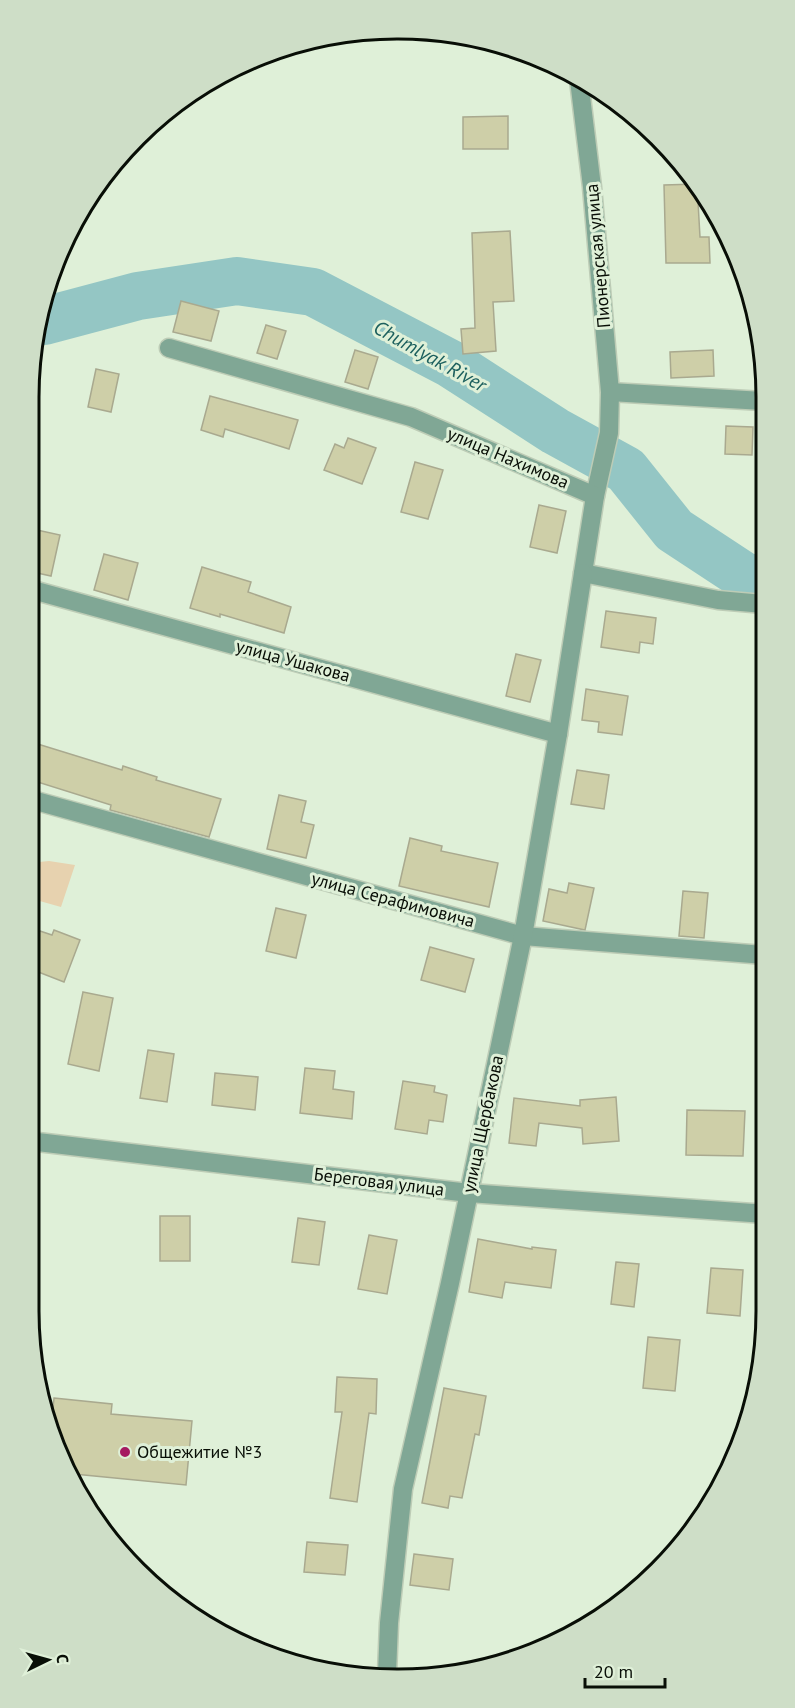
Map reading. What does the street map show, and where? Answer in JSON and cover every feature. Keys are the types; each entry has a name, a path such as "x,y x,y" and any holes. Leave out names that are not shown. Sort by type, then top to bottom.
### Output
{"street":[{"name":"Пионерская улица","path":"580,89 592,187 610,392 609,433 595,496"},
{"name":"улица Нахимова","path":"169,348 411,417 595,496"},
{"path":"610,392 756,401"},
{"path":"595,496 583,573 718,600 756,603"},
{"name":"улица Щербакова","path":"387,1669 389,1623 403,1489 523,936 583,573"},
{"name":"улица Ушакова","path":"39,592 558,734"},
{"name":"улица Серафимовича","path":"39,803 523,936 756,954"},
{"name":"Береговая улица","path":"39,1142 469,1193 756,1213"}],"shaded area":[{"path":"49,861 75,865 61,907 39,901 39,862"}],"building":[{"path":"508,116 508,149 463,149 463,117"},
{"path":"686,184 698,201 700,237 709,237 710,263 666,263 664,185"},
{"path":"510,231 514,301 493,302 496,351 463,354 461,329 475,328 472,233"},
{"path":"181,301 219,311 211,341 173,332"},
{"path":"266,325 286,331 277,359 257,353"},
{"path":"355,350 378,357 368,389 345,382"},
{"path":"713,350 714,376 671,378 670,352"},
{"path":"96,369 119,374 111,412 88,407"},
{"path":"210,396 298,420 289,449 225,429 223,437 201,430"},
{"path":"726,426 753,427 752,455 725,454"},
{"path":"348,438 376,448 362,484 324,470 335,444 344,448"},
{"path":"415,462 443,470 428,519 401,512"},
{"path":"539,505 566,511 557,553 530,547"},
{"path":"39,530 60,535 51,576 39,573"},
{"path":"104,554 138,563 128,600 94,590"},
{"path":"202,567 251,582 248,592 291,607 284,633 220,614 220,617 190,608"},
{"path":"606,611 656,618 653,644 640,642 639,653 601,647"},
{"path":"516,654 541,660 530,702 506,696"},
{"path":"586,689 628,696 622,735 598,732 599,722 582,720"},
{"path":"39,744 122,770 123,766 157,777 156,780 221,799 209,837 110,810 111,805 39,782"},
{"path":"577,770 609,775 604,809 571,804"},
{"path":"279,795 306,801 301,822 314,825 306,858 267,849"},
{"path":"410,838 442,846 441,851 498,863 489,907 399,886"},
{"path":"569,883 594,888 585,930 543,921 549,889 567,893"},
{"path":"683,891 708,893 704,938 679,936"},
{"path":"276,908 306,915 296,958 266,951"},
{"path":"54,930 80,940 64,982 39,972 39,931 52,935"},
{"path":"430,947 474,959 465,992 421,980"},
{"path":"83,992 113,998 99,1071 68,1064"},
{"path":"148,1050 174,1054 167,1102 140,1098"},
{"path":"305,1068 335,1071 333,1089 354,1092 352,1119 300,1113"},
{"path":"215,1073 258,1077 255,1110 212,1105"},
{"path":"403,1081 435,1086 434,1092 447,1095 443,1122 429,1120 427,1134 395,1129"},
{"path":"616,1097 619,1141 583,1144 582,1128 539,1123 536,1146 509,1143 514,1098 580,1106 580,1100"},
{"path":"687,1110 745,1111 743,1156 686,1155"},
{"path":"160,1216 190,1216 190,1261 160,1261"},
{"path":"298,1218 325,1222 319,1265 292,1262"},
{"path":"369,1235 397,1240 387,1294 358,1289"},
{"path":"478,1239 532,1249 532,1247 556,1250 551,1288 505,1282 502,1298 469,1292"},
{"path":"616,1262 639,1264 634,1307 611,1304"},
{"path":"711,1268 743,1270 740,1316 707,1313"},
{"path":"648,1337 680,1340 675,1391 643,1388"},
{"path":"337,1377 377,1379 376,1414 369,1413 357,1502 330,1498 342,1412 335,1412"},
{"path":"444,1388 486,1396 479,1435 475,1434 462,1498 450,1496 448,1508 422,1503"},
{"name":"Общежитие №3","path":"54,1398 112,1404 111,1414 192,1421 186,1485 79,1474 66,1448 53,1409"},
{"path":"307,1542 348,1545 345,1575 304,1572"},
{"path":"414,1554 453,1559 449,1590 410,1585"}],"waterway":[{"name":"Chumlyak River","path":"48,320 138,296 237,281 313,292 451,364 555,431 626,470 674,530 747,578 756,578"}],"place":[{"name":"Общежитие №3","path":"125,1452"}]}
